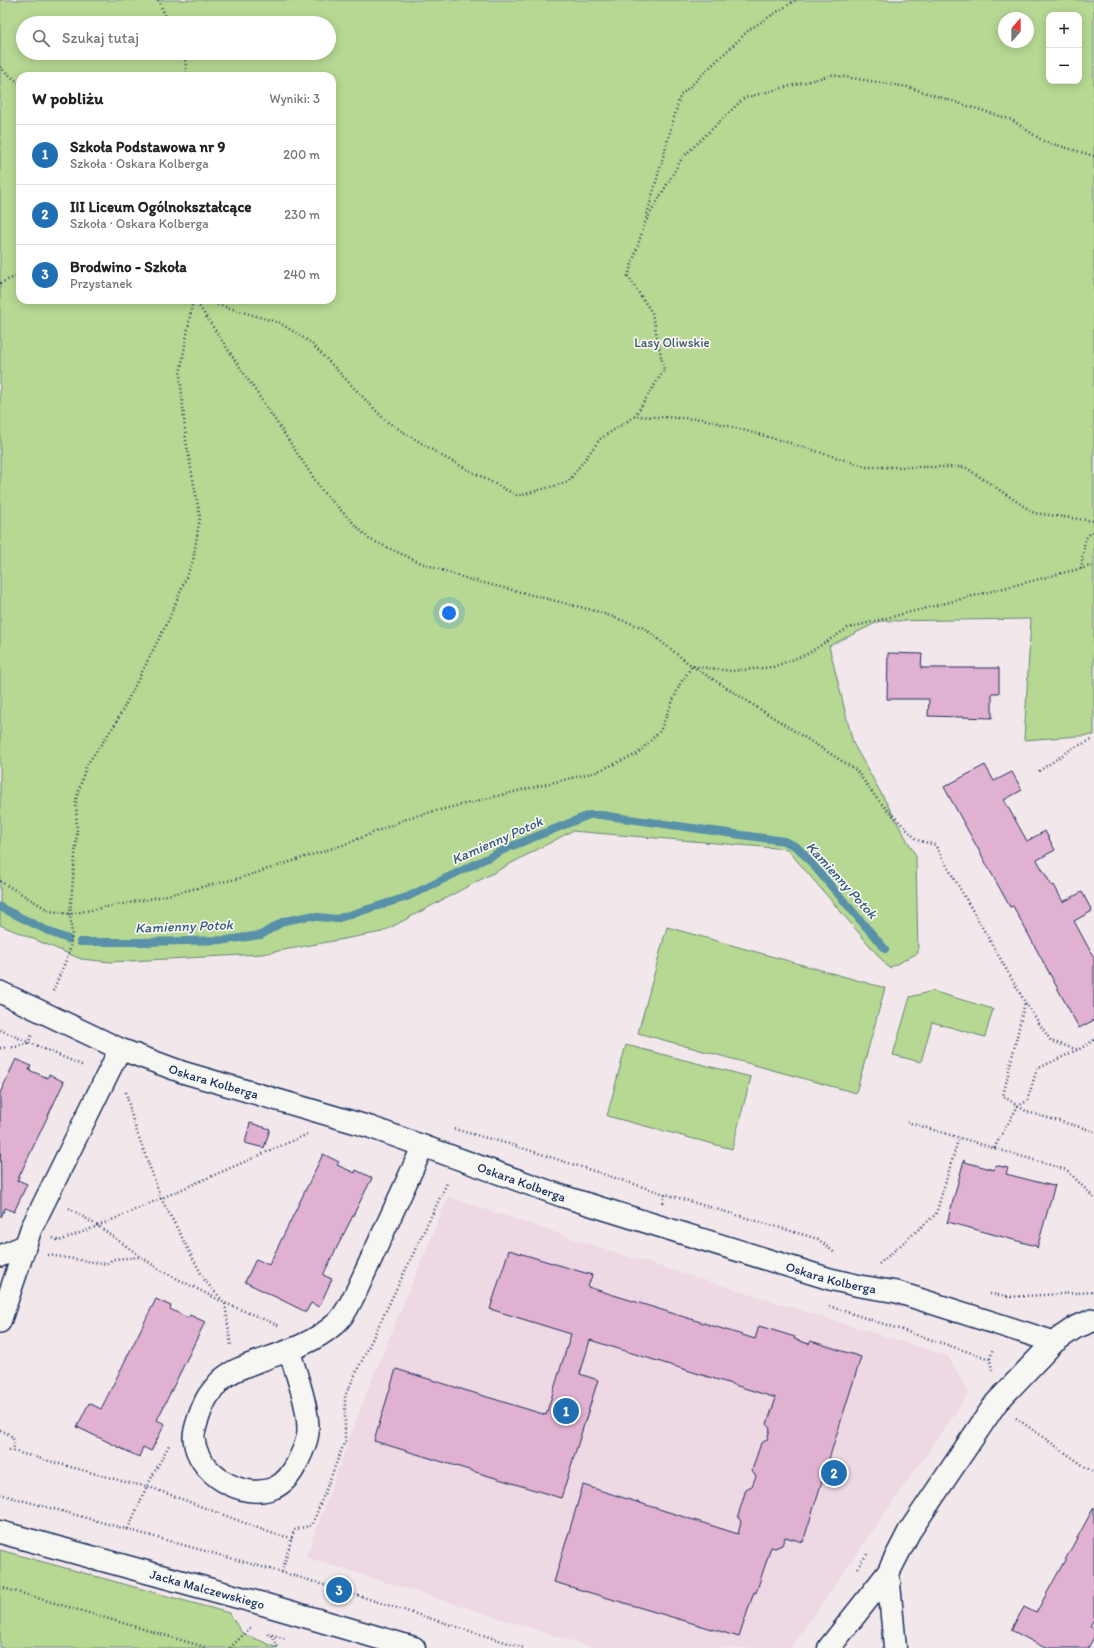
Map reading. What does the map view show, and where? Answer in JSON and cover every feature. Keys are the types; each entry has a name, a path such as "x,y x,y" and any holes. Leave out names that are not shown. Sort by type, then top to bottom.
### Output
{"street":[{"name":"Oskara Kolberga","path":"0,992 120,1049 182,1072 370,1127 554,1194 830,1279 860,1286 898,1292 1054,1342"},
{"path":"0,1322 28,1237 120,1049"},
{"path":"289,1350 302,1395 308,1433 304,1449 295,1467 287,1478 274,1488 257,1492 237,1488 220,1479 208,1468 199,1455 193,1438 198,1419 207,1397 221,1380 238,1368 289,1350 312,1340 336,1324 350,1302 423,1146"},
{"path":"0,1256 28,1237"},
{"path":"830,1648 888,1574 908,1532 996,1403 1054,1342 1076,1327 1094,1320"},
{"name":"Jacka Malczewskiego","path":"0,1532 256,1602 414,1648"},
{"path":"888,1574 895,1648"}],"path":[{"path":"158,0 165,16"},
{"path":"216,304 280,323 310,342 386,421 442,456 518,496 568,482 600,439 635,416 664,370 652,313 628,276 645,223 680,96 750,29 796,0"},
{"path":"185,60 187,72"},
{"path":"0,67 16,81"},
{"path":"645,223 682,158 744,98 832,75 908,88 938,97 1012,120 1044,141 1094,156"},
{"path":"0,283 16,277"},
{"path":"50,996 69,953 72,934 70,914 77,834 76,800 86,766 116,723 169,620 193,561 200,516 186,441 180,374 193,304"},
{"path":"197,304 323,492 369,539 421,563 468,579 596,610 644,628 692,666 856,770 878,799 917,840 935,846 1051,1042 1078,1050"},
{"path":"635,416 703,419 790,443 867,468 965,467 1034,513 1094,521"},
{"path":"1081,569 1086,539 1094,530"},
{"path":"692,666 731,671 773,667 807,654 848,628 1094,565"},
{"path":"0,881 50,911 70,914 159,898 240,878 346,844 411,816 596,772 637,754 660,731 680,684 692,666"},
{"path":"1039,771 1073,748 1094,739"},
{"path":"1026,1002 1004,1096 1026,1112 1094,1131"},
{"path":"994,1148 1018,1106 1027,1101 1037,1069 1078,1050 1094,1040"},
{"path":"0,1048 16,1047 28,1043"},
{"path":"125,1086 134,1121 161,1198 205,1281 225,1303 232,1355 238,1368"},
{"path":"907,1122 1067,1170 1094,1198"},
{"path":"28,1237 59,1241 98,1226 308,1134"},
{"path":"877,1265 936,1214 959,1137"},
{"path":"282,1572 294,1530 312,1525 345,1442 345,1396 448,1180"},
{"path":"48,1196 98,1226 160,1270 225,1303 312,1340"},
{"path":"49,1256 106,1264 113,1259 141,1257"},
{"path":"823,1304 990,1359 992,1370 989,1376"},
{"path":"996,1403 1094,1473"},
{"path":"0,1430 10,1434 14,1441 13,1451"},
{"path":"9,1450 133,1484 147,1486 274,1534 292,1538"},
{"path":"128,1529 147,1486"},
{"path":"0,1494 282,1572 524,1648"},
{"path":"0,1587 208,1648"},
{"path":"230,1648 250,1628"},
{"path":"272,1635 278,1648"}],"shaded area":[{"path":"448,1197 617,1253 948,1356 969,1393 791,1648 594,1648 306,1557 366,1394"}],"green space":[{"name":"Lasy Oliwskie","path":"0,0 1094,0 1094,735 1024,740 1031,619 880,621 829,646 853,743 916,856 918,953 889,968 787,849 572,831 382,932 262,954 110,962 81,959 0,925"},
{"path":"667,927 885,988 856,1093 638,1033"},
{"path":"932,991 993,1009 985,1037 932,1022 921,1062 893,1055 910,997"},
{"path":"626,1045 751,1077 732,1149 607,1116"},
{"path":"0,1550 229,1613 242,1633 278,1648 0,1648"}],"building":[{"path":"888,653 922,654 921,668 999,668 999,693 992,693 992,718 928,716 929,699 887,699"},
{"path":"985,765 994,781 1012,772 1022,790 1004,800 1027,841 1045,831 1055,850 1037,860 1052,886 1054,885 1063,902 1082,892 1092,911 1074,921 1094,958 1094,1020 1079,1028 1013,906 1010,907 944,787"},
{"path":"16,1059 31,1066 29,1070 48,1078 49,1074 64,1082 17,1181 18,1180 27,1184 14,1212 5,1208 1,1217 0,1093"},
{"path":"250,1123 270,1129 264,1148 245,1143"},
{"path":"323,1154 339,1162 337,1165 355,1173 356,1170 372,1178 323,1275 332,1279 319,1307 311,1303 306,1312 245,1282 256,1259 269,1265"},
{"path":"964,1160 965,1162 994,1170 995,1165 1008,1168 1006,1174 1053,1186 1055,1185 1037,1248 1036,1246 948,1222 947,1223"},
{"path":"509,1250 592,1275 588,1287 755,1339 759,1326 795,1337 794,1339 809,1344 811,1341 861,1357 803,1542 785,1537 782,1545 775,1548 771,1547 756,1593 754,1592 739,1637 554,1582 583,1485 738,1534 741,1522 738,1516 746,1489 752,1486 756,1476 752,1470 761,1443 767,1440 770,1429 767,1424 776,1398 590,1340 580,1374 598,1380 561,1498 374,1441 396,1369 546,1415 571,1334 490,1309"},
{"path":"156,1299 171,1306 170,1309 188,1318 190,1315 205,1322 157,1420 165,1424 151,1451 143,1447 139,1457 77,1427 89,1403 101,1409"},
{"path":"1094,1507 1094,1619 1090,1626 1094,1628 1094,1637 1088,1648 1045,1648 1011,1630 1024,1607 1036,1613"}],"waterway":[{"name":"Kamienny Potok","path":"80,942 226,940 261,935 284,921 310,916 336,919 407,897 510,847 589,815 601,815 784,841 797,847 885,949"},
{"name":"Kamienny Potok","path":"0,907 52,933 68,939"}],"place":[{"name":"Szkoła Podstawowa nr 9","path":"566,1411"},
{"name":"III Liceum Ogólnokształcące","path":"834,1473"},
{"name":"Brodwino - Szkoła","path":"339,1590"}]}
